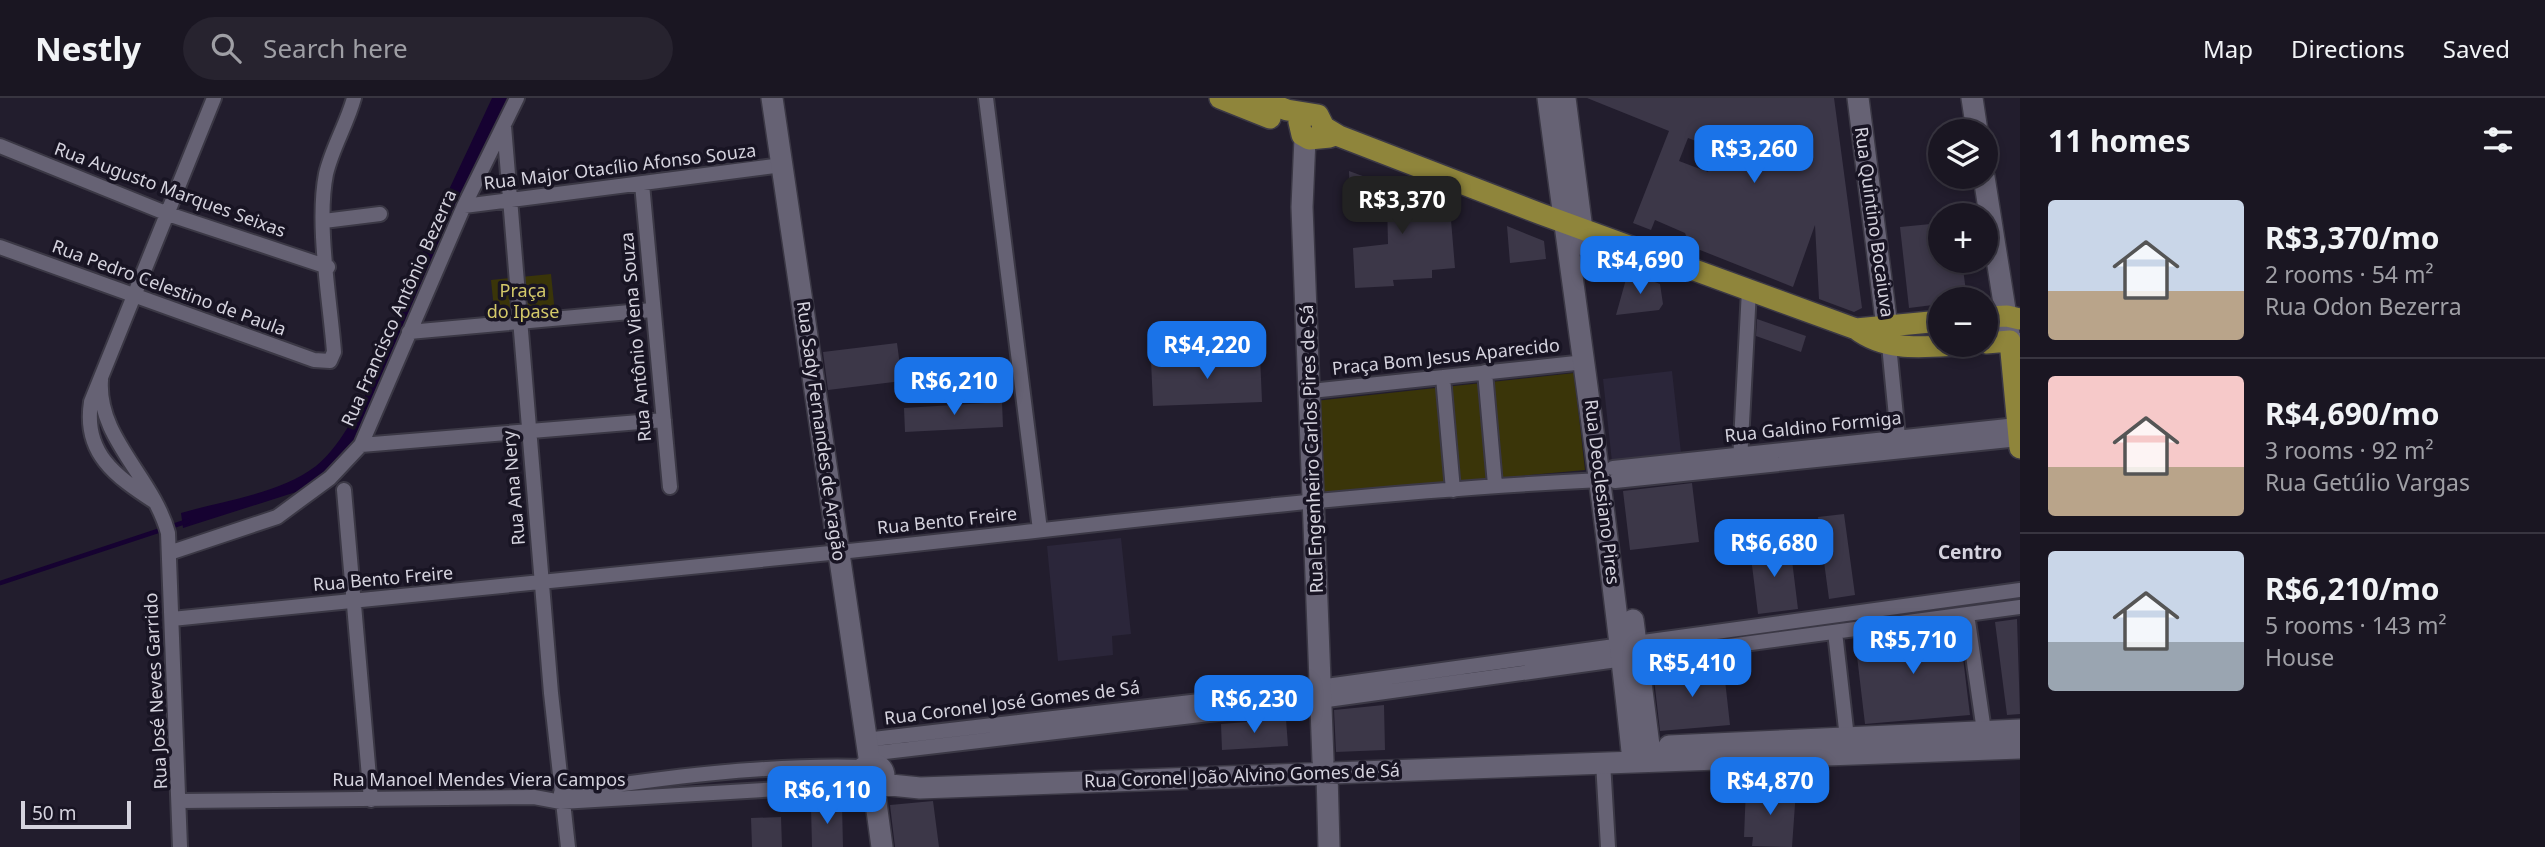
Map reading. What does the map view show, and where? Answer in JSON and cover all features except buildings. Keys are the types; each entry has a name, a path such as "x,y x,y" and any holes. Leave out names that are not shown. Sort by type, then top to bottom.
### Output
{"main road":[{"path":"1220,98 1314,124"},
{"path":"1255,98 1541,214 1856,329 1928,341"},
{"path":"1889,335 1928,324"},
{"path":"2015,342 2019,437"}],"street":[{"path":"156,502 104,461 90,438 91,402 215,98"},
{"path":"328,267 324,221 327,173 354,98"},
{"name":"Rua Francisco Antônio Bezerra","path":"169,553 277,517 330,478 361,445 464,206 517,98"},
{"name":"Rua Sady Fernandes de Aragão","path":"772,98 882,847"},
{"path":"986,98 1040,530"},
{"name":"Rua Quintino Bocaiuva","path":"1858,98 1889,335"},
{"path":"1972,98 1975,119"},
{"path":"1557,101 1574,226"},
{"name":"Rua Engenheiro Carlos Pires de Sá","path":"1314,124 1301,172 1315,500 1320,767 1329,847"},
{"name":"Rua Ana Nery","path":"504,126 561,798 568,847"},
{"name":"Rua Augusto Marques Seixas","path":"0,146 168,214 328,267"},
{"name":"Rua Major Otacílio Afonso Souza","path":"464,206 782,165"},
{"name":"Rua Antônio Viena Souza","path":"642,184 670,487"},
{"path":"1986,189 2004,317 2015,342"},
{"path":"324,221 380,214"},
{"name":"Rua Deoclesiano Pires","path":"1574,226 1585,362 1610,476"},
{"name":"Rua Deoclesiano Pires","path":"1574,226 1610,476 1641,754"},
{"name":"Rua Pedro Celestino de Paula","path":"0,247 326,362 330,361 334,352 328,267"},
{"path":"1740,460 1749,290"},
{"path":"409,332 652,310"},
{"path":"1889,335 1898,437"},
{"name":"Praça Bom Jesus Aparecido","path":"1311,390 1585,362"},
{"path":"1485,372 1495,485"},
{"path":"1443,377 1453,490"},
{"name":"Rua José Neves Garrido","path":"102,380 100,399 109,425 156,502 168,533 180,847"},
{"path":"361,445 664,420"},
{"name":"Rua Galdino Formiga","path":"1610,476 1898,437 2019,437"},
{"name":"Rua Galdino Formiga","path":"1740,460 2019,437"},
{"name":"Rua Bento Freire","path":"172,619 542,583 1315,500 1610,476"},
{"path":"344,490 371,800"},
{"name":"Rua Coronel José Gomes de Sá","path":"871,769 1319,694 1630,651 2020,590"},
{"name":"Rua Coronel José Gomes de Sá","path":"1630,651 1737,645 2020,607"},
{"path":"1967,614 1984,732"},
{"path":"1835,632 1847,738"},
{"path":"1737,645 1739,663"},
{"path":"1641,754 1847,738 2020,730"},
{"path":"1641,754 2020,748"},
{"name":"Rua Coronel João Alvino Gomes de Sá","path":"871,769 920,788 1032,777 1641,754"},
{"path":"1601,755 1608,847"},
{"path":"561,798 670,777 822,765 871,769"},
{"name":"Rua Manoel Mendes Viera Campos","path":"180,801 561,798 871,769"}],"shaded area":[{"path":"492,98 512,98 356,438 328,475 296,492 183,528 181,513 269,490 316,466 335,446 371,384 440,209"},
{"path":"1672,371 1681,453 1612,462 1603,379"},
{"path":"1121,538 1131,634 1112,636 1113,655 1058,661 1047,546"}],"green space":[{"name":"Praça do Ipase","path":"551,274 556,323 496,329 491,280"},
{"path":"1574,373 1585,470 1323,494 1315,401"}],"waterway":[{"path":"0,583 188,521"}],"district":[{"name":"Centro","path":"1970,552"}]}
